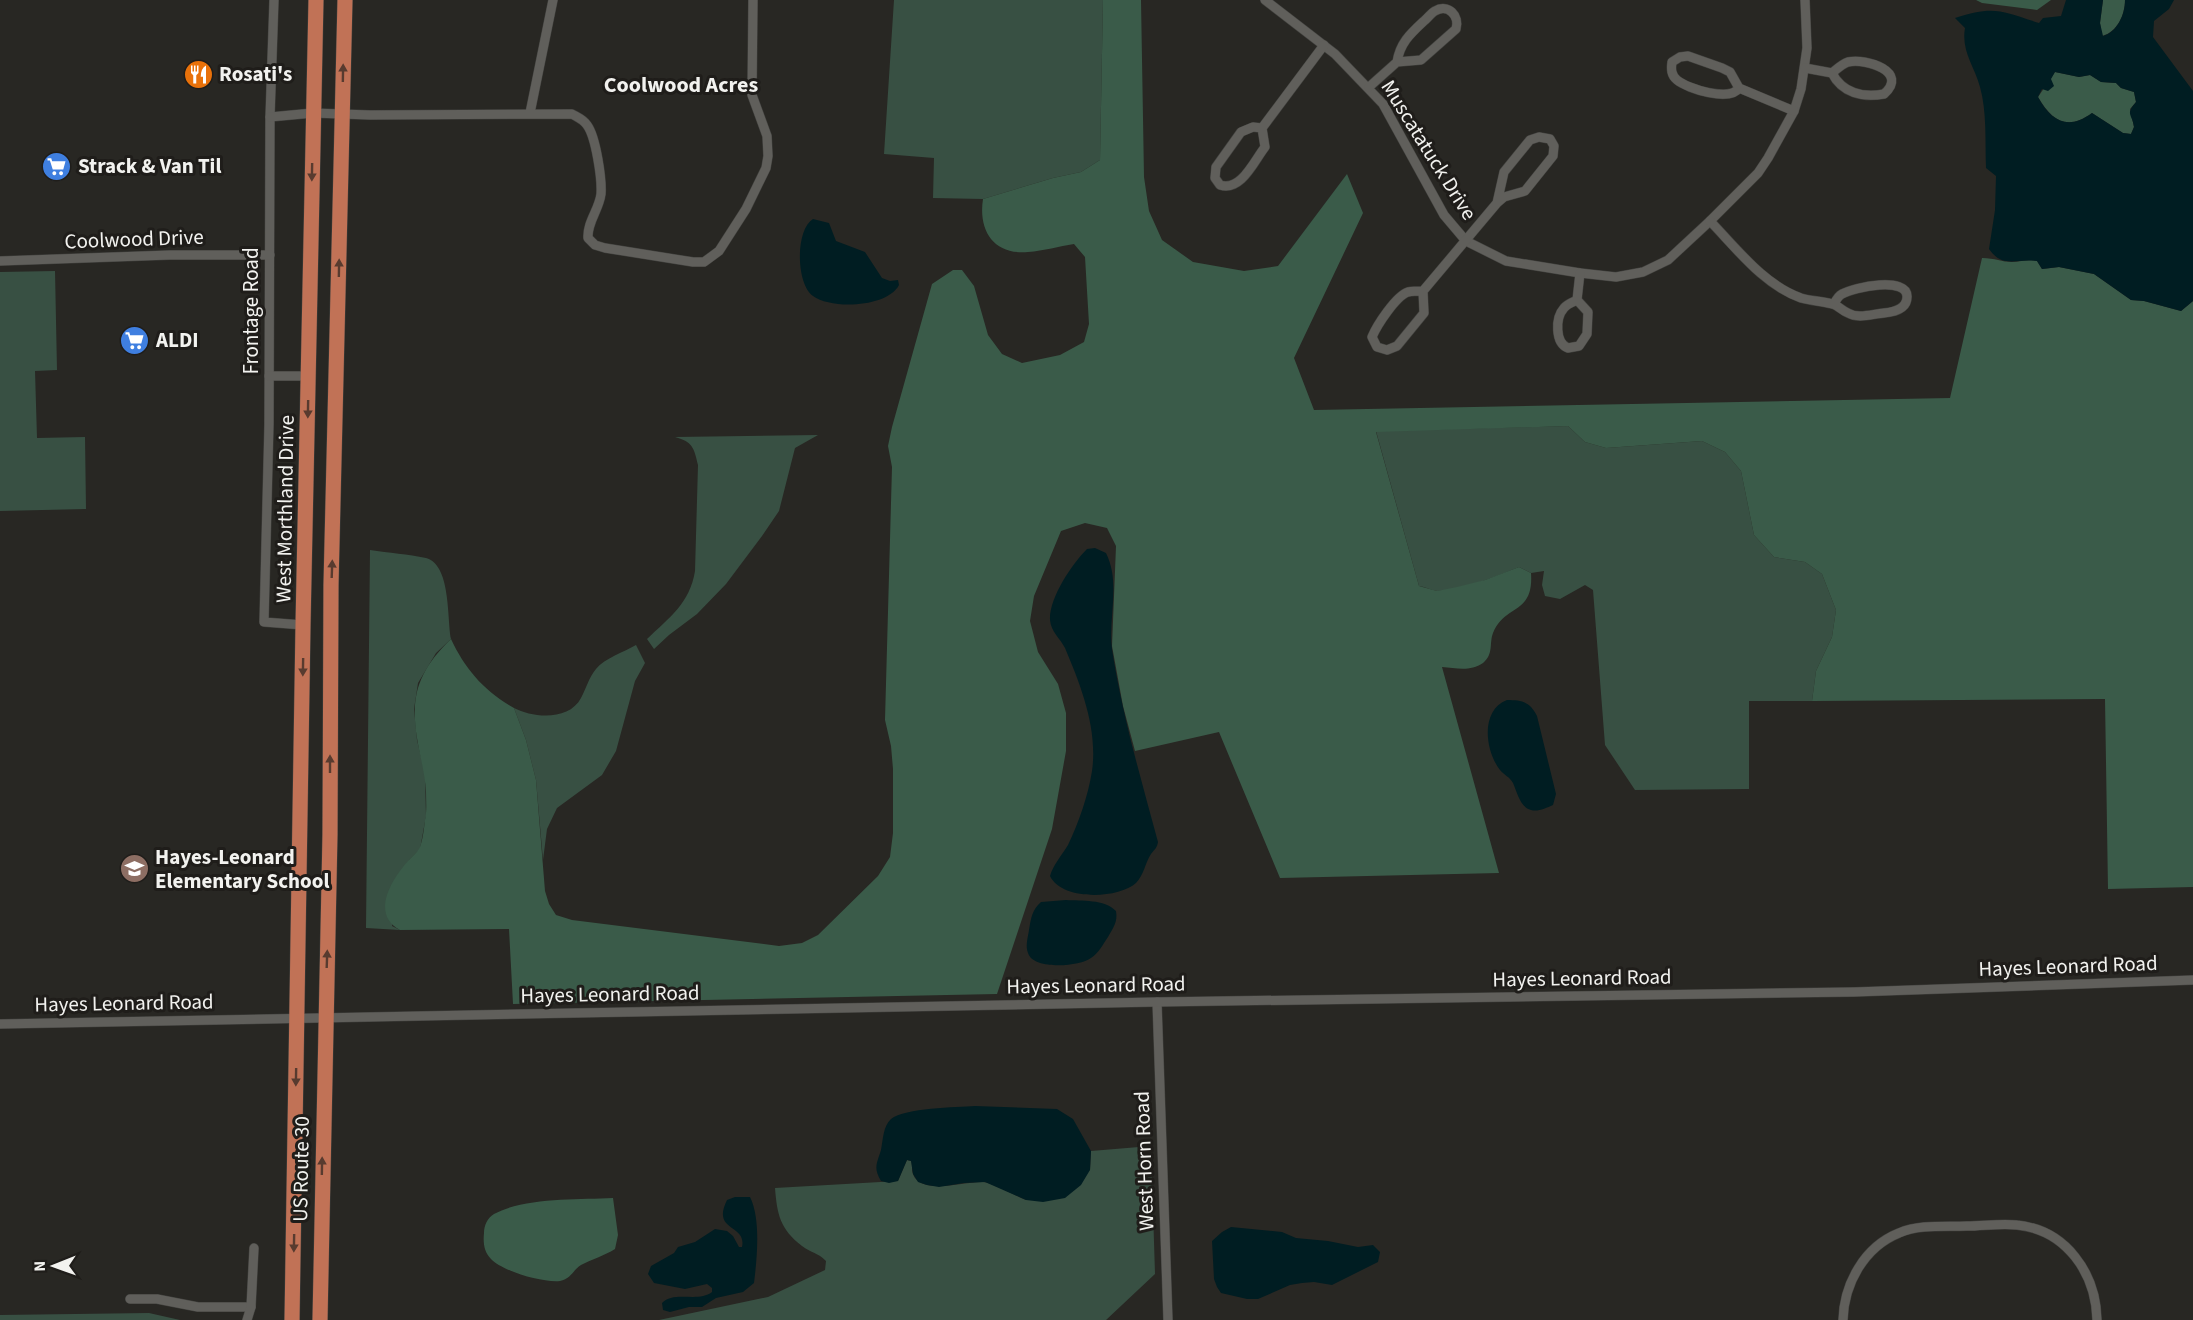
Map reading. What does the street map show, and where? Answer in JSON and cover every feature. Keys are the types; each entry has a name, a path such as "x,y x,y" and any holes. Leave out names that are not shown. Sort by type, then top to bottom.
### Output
{"highway":[{"name":"West Morthland Drive","path":"292,1320 316,0"},
{"path":"325,1018 330,834 331,585 345,0"},
{"name":"US Route 30","path":"320,1320 325,1018"}],"street":[{"name":"Frontage Road","path":"274,0 270,117 269,376 264,622 303,625"},
{"path":"530,113 553,0"},
{"path":"270,117 314,113 572,114 586,123 591,133 601,192 598,207 587,230 588,238 595,245 605,248 704,262 718,251 730,234 746,209 766,168 767,136 752,95 753,0"},
{"name":"Muscatatuck Drive","path":"1265,0 1324,45 1369,87 1395,122 1444,215 1466,241 1506,261 1616,277 1643,272 1668,260 1758,173 1794,111 1805,68 1807,48 1805,0"},
{"path":"1369,87 1397,62 1404,39 1435,11 1443,9 1454,13 1458,23 1453,33 1421,60 1397,62"},
{"path":"1262,128 1253,127 1240,132 1216,167 1215,178 1220,185 1230,187 1237,184 1265,147 1262,128 1324,45"},
{"path":"1739,88 1734,93 1721,95 1679,82 1672,72 1672,62 1680,57 1688,56 1726,69 1734,76 1739,88 1794,111"},
{"path":"1805,68 1832,73 1850,62 1868,63 1884,68 1891,77 1892,83 1890,89 1884,94 1859,94 1842,87 1832,73"},
{"path":"1423,291 1408,292 1396,301 1372,337 1377,347 1387,350 1397,346 1424,313 1423,291 1497,203 1504,197 1525,191 1553,156 1554,147 1550,139 1539,137 1530,140 1504,172 1497,203"},
{"path":"1710,221 1771,282 1799,297 1834,304 1851,315 1894,312 1903,307 1908,300 1903,287 1891,284 1850,290 1838,297 1834,304"},
{"name":"Coolwood Drive","path":"0,261 170,255 270,255"},
{"path":"1577,300 1564,308 1561,315 1558,336 1560,342 1568,348 1579,346 1587,334 1588,312 1577,300 1580,273"},
{"path":"269,376 308,376"},
{"name":"Hayes Leonard Road","path":"0,1024 1157,1002 1854,992 2193,980"},
{"name":"West Horn Road","path":"1157,1002 1168,1320"},
{"path":"1844,1320 1847,1292 1861,1262 1879,1245 1899,1233 1921,1227 2017,1225 2051,1236 2070,1250 2092,1283 2097,1320"},
{"path":"247,1320 251,1307 254,1248"},
{"path":"130,1299 157,1299 198,1307 251,1307"}],"green space":[{"path":"894,0 1103,0 1100,160 1081,172 983,199 933,198 934,158 884,154"},
{"path":"1103,0 1141,0 1144,177 1149,211 1162,240 1193,262 1244,271 1278,266 1347,174 1363,213 1294,358 1314,410 1950,398 1982,258 2008,262 2033,260 2037,261 2042,269 2059,267 2094,274 2131,300 2144,301 2181,311 2193,301 2193,887 2108,889 2105,699 1812,701 1816,671 1832,637 1836,610 1822,574 1805,562 1774,557 1754,535 1741,471 1725,452 1702,441 1606,448 1585,442 1568,426 1376,432 1419,586 1437,591 1485,580 1519,567 1531,573 1528,596 1518,608 1498,624 1493,633 1490,652 1486,660 1478,666 1468,668 1442,667 1499,873 1280,878 1219,732 1135,751 1123,706 1112,646 1116,546 1107,528 1085,523 1061,531 1034,596 1030,621 1038,652 1058,684 1066,713 1066,751 1052,829 997,994 513,1004 509,929 400,930 391,923 386,915 387,896 402,868 420,847 426,817 424,772 415,723 416,696 424,673 451,639 476,678 493,694 514,708 526,740 536,780 545,891 556,915 572,920 779,946 802,943 818,935 878,876 890,857 893,833 893,769 885,720 892,467 888,446 892,427 932,284 953,270 962,270 974,286 988,335 1002,354 1022,363 1060,355 1084,342 1089,324 1085,257 1074,244 1028,252 1006,249 991,239 986,231 982,211 983,199 1081,172 1100,160"},
{"path":"1976,0 2051,0 2037,10 1982,3"},
{"path":"2103,0 2125,0 2124,11 2116,27 2102,36 2100,23"},
{"path":"2055,72 2079,77 2090,75 2101,82 2116,83 2121,88 2134,92 2136,102 2130,109 2134,127 2131,134 2123,133 2092,113 2068,122 2055,117 2038,97"},
{"path":"55,271 57,370 35,371 37,438 85,437 86,509 0,511 0,272"},
{"path":"1568,426 1585,442 1606,448 1702,441 1725,452 1741,471 1754,535 1774,557 1805,562 1822,574 1836,610 1832,637 1816,671 1812,701 1749,701 1749,789 1635,790 1605,745 1593,590 1585,585 1560,599 1545,596 1542,585 1544,571 1531,573 1519,567 1457,589 1437,591 1419,586 1376,431"},
{"path":"818,435 795,448 779,511 726,584 697,614 654,649 647,639 671,617 683,601 695,571 698,465 692,446 675,437"},
{"path":"370,550 426,558 434,563 444,581 451,639 436,653 418,683 414,709 417,740 425,773 426,816 420,849 409,860 392,926 400,930 366,928"},
{"path":"636,645 645,663 635,681 616,751 602,775 557,808 547,829 543,860 536,780 526,740 514,708 540,715 560,714 568,711 581,698 591,676 600,665"},
{"path":"1151,1146 1155,1274 1106,1320 659,1320 768,1297 825,1270 826,1261 802,1246 784,1227 777,1206 775,1188 898,1181 907,1160 911,1161 912,1172 917,1181 924,1184 944,1186 983,1182 1026,1200 1090,1170 1091,1151"},
{"path":"613,1198 618,1235 615,1249 581,1265 564,1280 544,1280 513,1272 496,1263 485,1250 486,1222 494,1214 536,1202"},
{"path":"149,1313 180,1320 0,1320 0,1315"}],"water":[{"path":"2066,0 2103,0 2100,23 2103,36 2116,27 2124,11 2125,0 2174,0 2169,9 2154,21 2153,37 2193,91 2193,301 2181,311 2144,301 2131,300 2094,274 2059,267 2042,269 2037,261 2005,261 1999,259 1989,249 1995,210 1996,176 1986,168 1985,116 1982,97 1966,51 1965,28 1955,18 1979,12 1998,11 2039,23 2043,18 2061,16","holes":["2055,72 2079,77 2090,75 2101,82 2116,83 2121,88 2134,92 2136,102 2130,112 2134,127 2131,134 2123,133 2092,113 2068,122 2061,121 2049,112 2038,97 2042,89 2048,91 2054,86 2051,79"]},
{"path":"813,219 829,223 836,241 865,252 882,278 890,281 898,280 899,285 884,298 859,304 833,303 813,296 807,290 803,280 800,257 803,234"},
{"path":"1095,548 1106,553 1113,576 1111,637 1116,673 1132,746 1158,842 1136,883 1117,892 1091,895 1066,890 1056,884 1050,876 1068,845 1086,799 1092,771 1093,739 1087,708 1077,677 1050,620 1053,602 1068,572 1087,549"},
{"path":"1507,700 1525,703 1537,716 1556,794 1553,805 1536,810 1524,806 1512,781 1495,762 1489,742 1489,722 1492,712"},
{"path":"1092,901 1111,907 1116,911 1115,925 1099,951 1085,961 1067,965 1038,962 1028,953 1027,947 1030,922 1034,911 1041,902"},
{"path":"975,1106 1057,1109 1073,1119 1091,1151 1090,1170 1081,1185 1065,1198 1043,1202 1026,1200 985,1182 939,1187 918,1182 913,1174 911,1161 907,1160 898,1181 889,1183 881,1181 876,1166 885,1129 891,1119 919,1110"},
{"path":"735,1197 750,1197 756,1216 754,1283 743,1292 716,1298 702,1307 689,1307 670,1312 663,1310 662,1303 667,1299 700,1297 712,1292 712,1288 707,1284 685,1289 654,1283 648,1274 651,1266 674,1253 678,1247 695,1242 715,1229 727,1231 739,1247 742,1247 740,1234 723,1218 727,1200"},
{"path":"1231,1227 1282,1232 1296,1238 1358,1247 1373,1245 1380,1252 1378,1262 1332,1285 1314,1282 1290,1285 1258,1299 1221,1293 1214,1279 1212,1241"}],"place":[{"name":"Rosati's","path":"198,74"},
{"name":"Strack & Van Til","path":"57,166"},
{"name":"ALDI","path":"135,340"},
{"name":"Hayes-Leonard Elementary School","path":"134,869"}],"district":[{"name":"Coolwood Acres","path":"681,85"}]}
